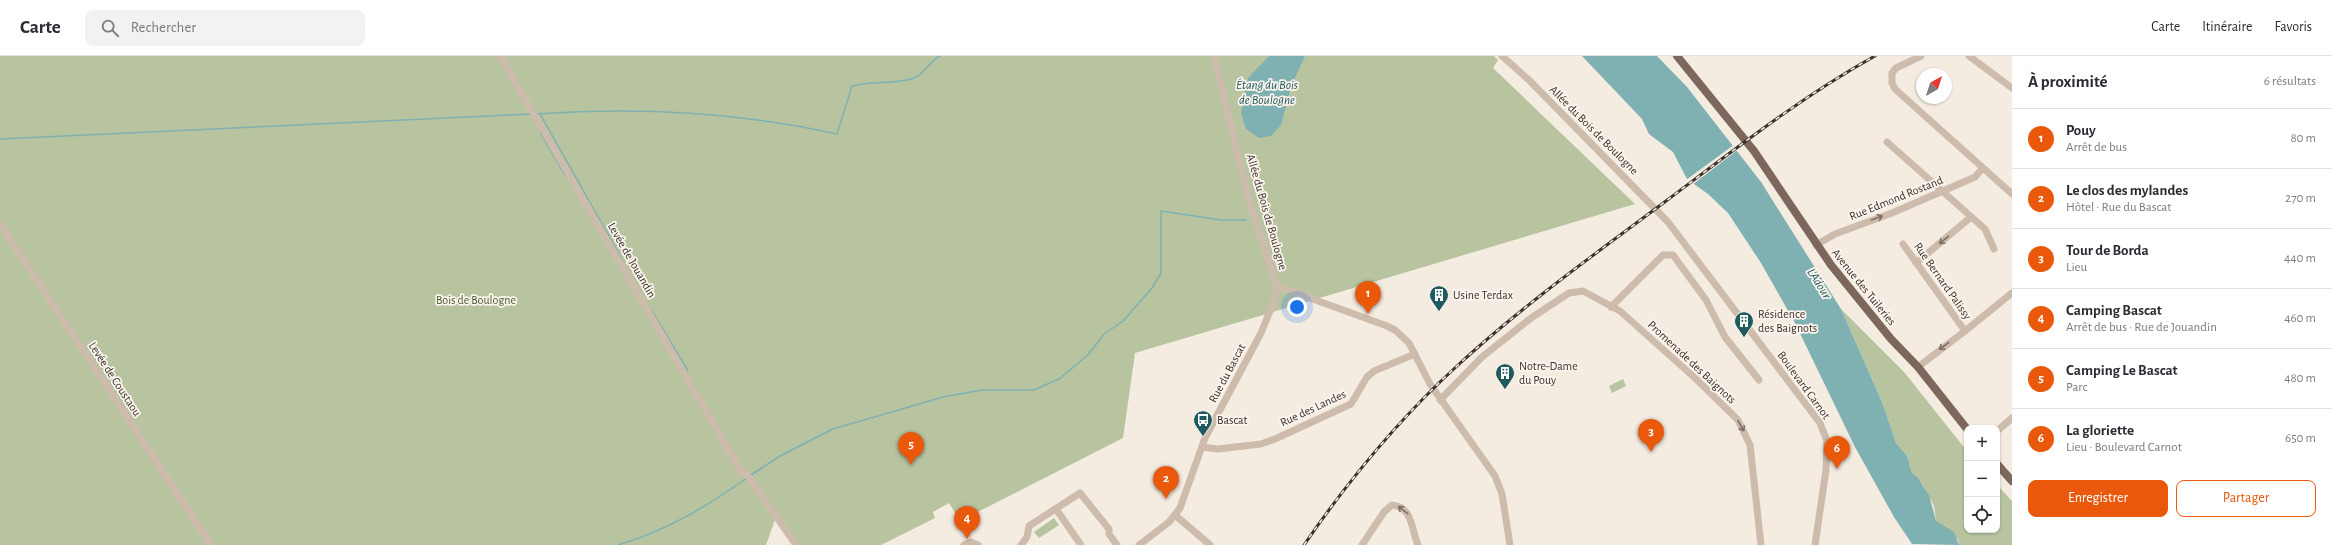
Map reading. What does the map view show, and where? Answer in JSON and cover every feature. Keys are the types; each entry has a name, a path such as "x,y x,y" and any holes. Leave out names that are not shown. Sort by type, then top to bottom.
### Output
{"main road":[{"name":"Avenue des Tuileries","path":"1678,56 1754,151 1816,245 1876,322 1918,367 1964,425"},
{"path":"2000,467 2012,481"}],"street":[{"name":"Levée de Jouandin","path":"500,56 742,473 748,476 796,545"},
{"name":"Allée du Bois de Boulogne","path":"1214,56 1251,207 1277,286 1395,330 1409,343 1440,400 1495,476 1502,494 1510,545"},
{"name":"Allée du Bois de Boulogne","path":"1502,56 1530,81 1668,222"},
{"path":"1921,56 1896,68 1892,74 1892,83 1982,169 2012,194"},
{"path":"1969,56 2012,88"},
{"path":"1887,142 1941,192 1985,229 1994,249"},
{"name":"Rue Edmond Rostand","path":"1816,245 1835,234 1892,213 1975,177 1982,169"},
{"path":"1916,263 1971,217"},
{"name":"Boulevard Carnot","path":"1668,222 1820,422 1827,441 1826,470 1815,545"},
{"name":"Levée de Coustaou","path":"0,224 211,545"},
{"name":"Rue Bernard Palissy","path":"1903,244 1965,331"},
{"path":"1611,307 1663,255 1673,256 1706,300 1725,337 1759,380"},
{"name":"Rue du Bascat","path":"1139,545 1175,515 1183,500 1202,447 1261,333 1274,301 1277,286"},
{"name":"Promenade des Baignots","path":"1440,400 1482,357 1531,318 1570,293 1583,291 1620,311 1725,405 1738,420 1747,438 1761,545"},
{"name":"Rue Bernard Palissy","path":"1918,367 2012,293"},
{"name":"Rue des Landes","path":"1202,447 1218,449 1244,447 1275,438 1350,404 1367,377 1374,371 1415,354"},
{"path":"2000,428 2012,418"},
{"path":"1022,545 1027,537 1029,526 1077,494 1083,494 1109,529 1109,534 1117,545"},
{"path":"1362,545 1384,512 1392,505 1398,506 1408,513 1418,545"},
{"path":"1056,509 1081,545"},
{"path":"1175,515 1210,545"},
{"path":"964,545 971,542 978,545"}],"green space":[{"name":"Bois de Boulogne","path":"0,56 1494,56 1498,60 1493,68 1635,204 1135,353 1123,438 960,521 949,503 933,512 935,518 881,545 799,545 777,514 766,545 0,545"},
{"path":"1841,309 1904,372 1964,447 1964,533 2000,533 2000,488 2012,501 2012,545 1959,545 1958,540 1936,521 1934,506 1923,485 1912,473 1907,456 1896,443 1882,402"},
{"path":"1623,379 1626,386 1612,393 1609,386"},
{"path":"1054,518 1059,525 1039,538 1034,532"}],"water":[{"name":"Étang du Bois de Boulogne","path":"1269,56 1305,56 1291,87 1281,125 1271,136 1259,138 1246,129 1241,113 1248,78"},
{"name":"L'Adour","path":"1582,56 1657,56 1687,87 1761,182 1841,309 1882,402 1896,443 1907,456 1912,473 1918,478 1929,495 1936,521 1954,532 1959,545 1912,544 1894,517 1855,447 1794,321 1761,263 1728,213 1708,194 1687,179 1673,152 1649,134 1642,119"}],"pier":[{"path":"1735,144 1739,149 1692,185 1686,180"}],"waterway":[{"path":"536,114 612,111 687,113 762,121 837,134 852,86 914,78 921,74 936,58 940,56"},
{"path":"0,139 531,114"},
{"path":"540,114 623,261"},
{"path":"541,134 565,175"},
{"path":"751,475 780,456 833,429 943,397 982,390 1034,390 1059,379 1088,355 1104,334 1123,321 1152,288 1161,273 1161,211 1221,220 1246,220"},
{"path":"652,311 688,371"},
{"path":"618,545 653,532 685,517 716,499 747,478"}],"railway":[{"path":"1304,545 1356,474 1415,407 1457,366 1507,322 1559,281 1794,106 1875,56"}],"place":[{"name":"Usine Terdax","path":"1439,312"},
{"name":"Pouy","path":"1368,314"},
{"name":"Résidence des Baignots","path":"1744,338"},
{"name":"Notre-Dame du Pouy","path":"1505,390"},
{"name":"Bascat","path":"1203,437"},
{"name":"Tour de Borda","path":"1651,452"},
{"name":"Camping Le Bascat","path":"911,465"},
{"name":"La gloriette","path":"1837,469"},
{"name":"Le clos des mylandes","path":"1166,499"},
{"name":"Camping Bascat","path":"967,539"}]}
